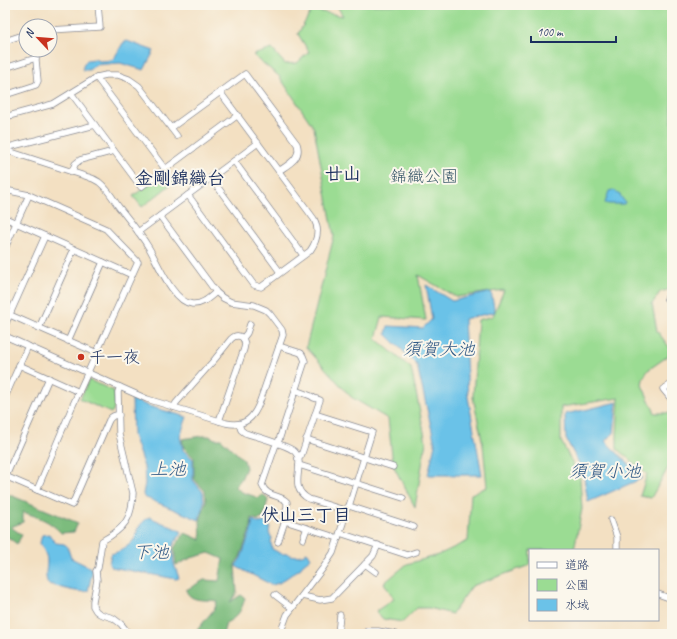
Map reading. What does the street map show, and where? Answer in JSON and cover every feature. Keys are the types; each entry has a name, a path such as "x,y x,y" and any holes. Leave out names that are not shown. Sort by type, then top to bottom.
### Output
{"street":[{"path":"58,30 100,27 98,5"},
{"path":"5,41 18,37"},
{"path":"5,68 36,58 38,81 36,85 5,95"},
{"path":"171,128 245,74 297,144 297,156 293,161 279,171"},
{"path":"5,116 48,106 59,101 96,77 118,75 124,76 134,82 144,92 177,136"},
{"path":"96,77 165,169"},
{"path":"188,195 254,285 261,287 310,251 315,243 318,234 317,224 220,92"},
{"path":"71,93 141,187 238,115"},
{"path":"5,149 95,124"},
{"path":"138,232 258,143"},
{"path":"17,145 15,150 18,154"},
{"path":"5,149 100,182 138,232 150,250 162,274 183,301 198,304 204,302 216,292"},
{"path":"72,172 75,164 80,160 114,151"},
{"path":"234,161 303,255"},
{"path":"211,178 280,272"},
{"path":"5,190 29,195 106,229 138,262 79,392 37,490"},
{"path":"5,248 29,195"},
{"path":"5,336 146,399 233,424 239,424 250,419 257,410 283,332 266,310 254,305 231,302 216,292 160,216"},
{"path":"5,218 132,275"},
{"path":"5,325 45,236"},
{"path":"39,328 74,249"},
{"path":"68,341 103,262"},
{"path":"667,300 672,292"},
{"path":"10,315 97,354"},
{"path":"243,338 250,324"},
{"path":"174,407 231,339 237,335 243,338 245,344 244,349 219,421"},
{"path":"5,397 28,346"},
{"path":"278,542 285,521 283,521 287,502 284,499 265,491 262,485 305,364 305,358 301,353 279,346"},
{"path":"19,365 79,392"},
{"path":"49,378 5,476 72,505 109,420 112,417 119,415"},
{"path":"672,384 663,389 672,400"},
{"path":"120,387 118,392 119,434 132,488 133,503 131,512 126,522 118,530 102,541 98,568 96,571 97,580 93,606 100,614 113,618 121,624 129,634"},
{"path":"295,390 320,400 301,456 298,458"},
{"path":"315,414 372,432 349,506 343,512"},
{"path":"239,424 243,432 286,446 296,453 299,465 298,485 302,495 309,499 341,509 344,516 333,553 292,608 285,619 280,634"},
{"path":"306,439 393,466"},
{"path":"299,465 403,498"},
{"path":"349,506 414,527"},
{"path":"611,520 617,537 617,549"},
{"path":"285,521 307,528 378,545 407,555 416,552"},
{"path":"303,539 307,528"},
{"path":"302,596 320,600 332,598 373,556 378,545"},
{"path":"365,564 376,572"},
{"path":"659,594 672,599"},
{"path":"276,595 292,608"},
{"path":"338,634 340,615"},
{"path":"367,631 395,634"}],"green space":[{"name":"錦織公園","path":"672,5 672,287 671,289 660,292 652,304 657,331 670,348 668,356 648,370 643,379 642,385 655,413 672,413 672,461 651,498 640,496 647,474 617,449 619,398 561,407 561,441 580,478 582,509 574,549 529,549 529,565 472,586 452,614 429,608 417,608 403,622 383,619 376,611 394,599 384,583 407,564 438,555 468,541 471,494 487,487 483,445 473,397 478,320 493,316 504,290 456,297 418,275 426,320 382,317 376,339 411,368 426,442 415,507 393,465 388,419 351,397 306,347 334,236 314,128 279,76 253,55 272,49 285,64 297,63 309,52 298,34 312,10 343,16 337,6"},
{"path":"166,171 174,182 142,207 133,196"},
{"path":"89,380 114,391 115,406 111,413 80,399"},
{"path":"202,436 221,439 244,460 246,468 235,487 242,492 259,498 263,494 268,500 263,518 258,520 252,518 251,527 240,557 235,564 237,593 230,602 241,595 245,598 239,613 226,623 223,634 194,634 215,608 217,601 195,599 188,594 186,590 204,580 219,581 223,559 209,553 191,558 176,565 174,548 185,533 201,540 200,521 206,501 205,491 194,479 194,458 184,448 182,439"},
{"path":"5,493 78,523 74,532 61,533 48,522 23,512 23,522 11,527 22,535 17,544 5,535"}],"water":[{"path":"127,41 154,51 144,70 120,63 95,65 89,70 83,70 83,66 87,60 113,60 123,43"},
{"path":"613,190 620,194 625,202 624,204 605,203 609,191"},
{"name":"須賀大池","path":"426,285 452,301 491,292 495,312 464,319 468,397 482,475 428,475 435,444 417,365 386,334 388,326 423,328 432,319"},
{"name":"上池","path":"132,399 148,406 187,417 180,436 183,450 193,459 193,480 203,492 204,502 199,520 144,497 144,467 133,435"},
{"name":"須賀小池","path":"617,402 614,433 605,441 643,478 588,502 583,471 566,439 565,414"},
{"name":"下池","path":"149,517 181,531 172,547 174,564 179,578 176,579 111,567 109,564 111,554 128,546 135,538 140,525"},
{"path":"253,520 259,523 268,523 270,526 269,533 272,538 272,549 281,554 287,553 293,556 303,555 306,552 311,558 302,565 301,568 279,583 272,585 237,567 236,565 241,558 252,528"},
{"path":"49,534 56,543 67,546 71,558 93,569 88,591 74,591 48,584 46,575 47,559 40,543 42,535"}],"place":[{"name":"千一夜","path":"81,357"}],"district":[{"name":"廿山","path":"343,174"},
{"name":"金剛錦織台","path":"180,178"},
{"name":"伏山三丁目","path":"306,515"}]}
